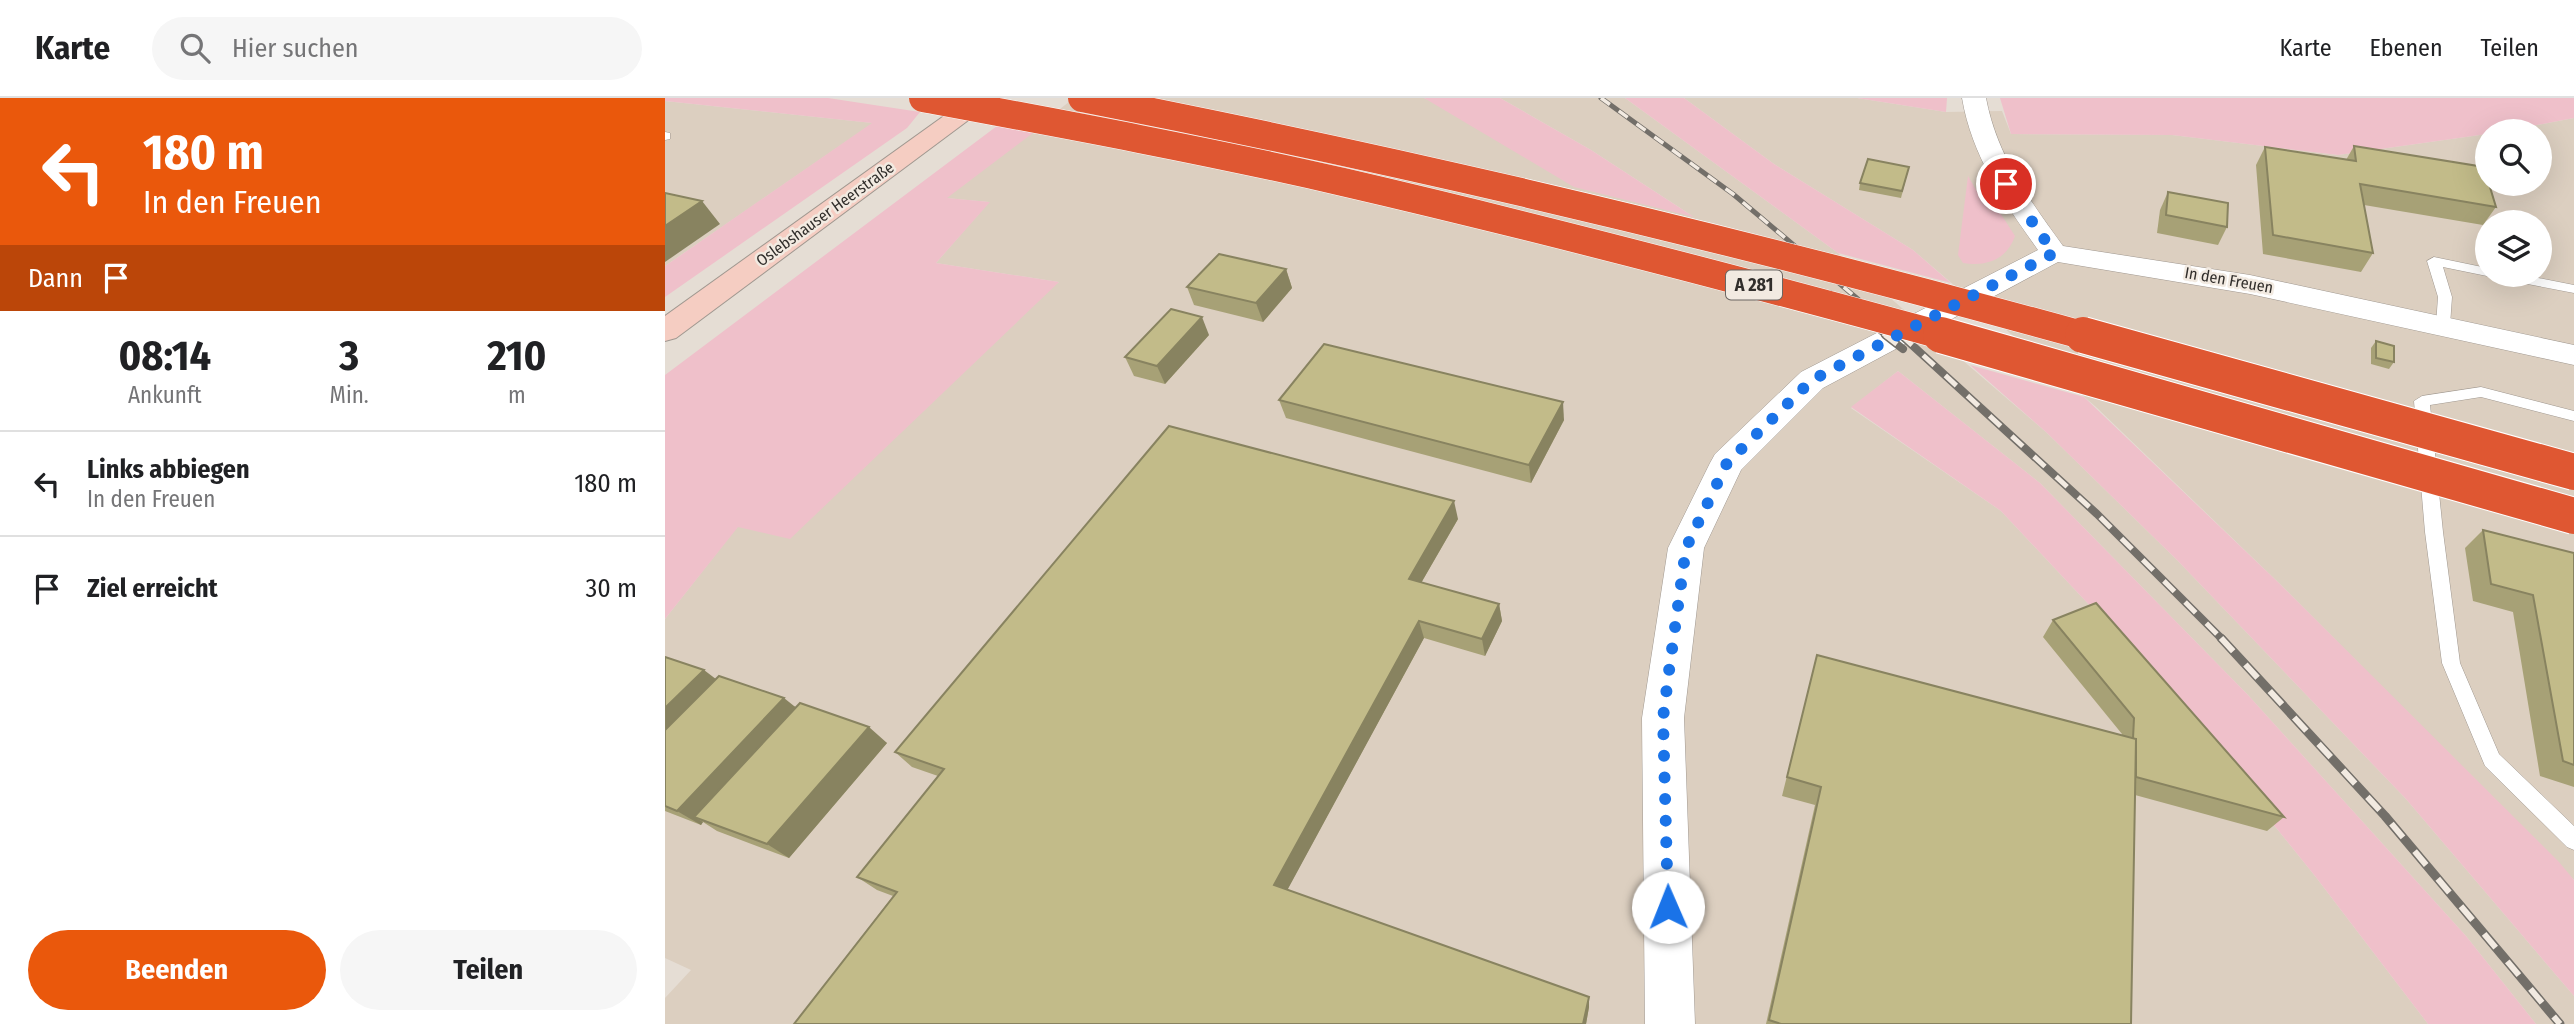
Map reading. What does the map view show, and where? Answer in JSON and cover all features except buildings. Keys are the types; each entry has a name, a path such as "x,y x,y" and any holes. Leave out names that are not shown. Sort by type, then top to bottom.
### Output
{"highway":[{"name":"A 281","path":"922,98 1167,144 1357,185 1584,239 1887,321 2574,516"},
{"name":"A 281","path":"1082,98 1381,158 1681,230 2574,472"}],"main road":[{"name":"Oslebshauser Heerstraße","path":"665,331 985,98"}],"street":[{"path":"1670,1024 1663,718 1686,548 1727,463 1812,380 2054,253 2006,184 1976,119 1974,98"},
{"name":"In den Freuen","path":"2054,253 2144,264 2290,291 2574,355"}],"lane":[{"path":"2443,325 2445,298 2434,261 2475,270"},
{"path":"2552,285 2574,289"},
{"path":"2574,416 2481,392 2422,401 2434,532 2451,663 2492,760 2574,840"}],"shaded area":[{"path":"665,98 828,98 920,112 907,128 665,297 665,266 872,123 665,101"},
{"path":"1074,98 1424,98 1691,215 1591,150 1500,98 1625,98 1838,253 2046,432 2177,560 2406,799 2574,996 2574,1024 2536,1024 2466,936 2248,695 2040,483 1898,371 1851,408 2001,511 2139,658 2315,876 2428,1024 665,1024 665,998 691,970 665,958 665,619 738,526 1059,282 936,263 989,202 946,198"},
{"path":"1424,98 1500,98 1591,150 1694,217 1574,187"},
{"path":"1625,98 1684,98 1774,164 1913,250 1951,283 1838,253"},
{"path":"1684,98 1857,98 1946,112 2002,111 2011,134 2172,135 2338,155 2475,136 2475,196 2552,196 2552,122 2574,118 2574,880 2281,585 2096,407 1913,250 1774,164"},
{"path":"1857,98 1947,98 1946,112"},
{"path":"2000,98 2574,98 2574,118 2552,122 2552,119 2475,119 2475,136 2338,155 2172,135 2011,134"},
{"path":"665,101 873,123 665,266"},
{"path":"997,126 1033,133 947,198 990,202 936,263 1059,282 790,539 738,527 665,619 665,375"},
{"path":"1968,176 1979,195 1999,211 2015,236 2001,256 1980,264 1963,263 1958,255"},
{"path":"1970,365 2084,397 2281,585 2559,862 2574,880 2574,996 2406,799 2177,560 2046,432"},
{"path":"1898,371 2040,483 2248,695 2466,936 2536,1024 2428,1024 2315,876 2139,658 2001,511 1851,407"}],"railway":[{"path":"1601,98 1733,194 1903,337"},
{"path":"1831,293 1887,337"},
{"path":"1885,335 1903,349"},
{"path":"1901,335 2097,514 2221,638"},
{"path":"2221,638 2385,816 2560,1024"}],"route":[{"path":"1668,907 1663,718 1686,548 1727,463 1812,380 2054,253 2006,184"}]}
